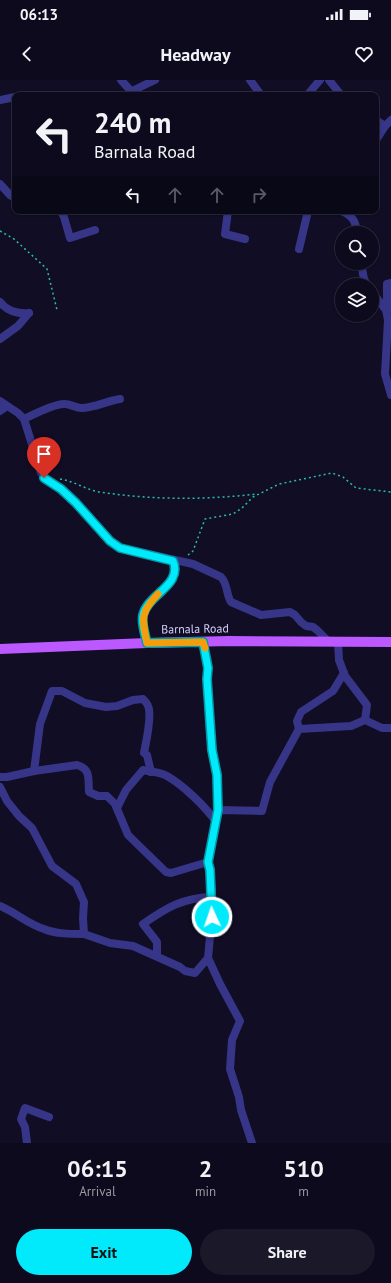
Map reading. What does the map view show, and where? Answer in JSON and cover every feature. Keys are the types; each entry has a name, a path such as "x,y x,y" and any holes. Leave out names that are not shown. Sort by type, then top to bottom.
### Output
{"main road":[{"name":"Barnala Road","path":"0,649 147,643 391,642"}],"street":[{"path":"121,80 134,92"},
{"path":"137,92 155,80"},
{"path":"250,80 259,92"},
{"path":"310,92 320,80"},
{"path":"329,80 339,92"},
{"path":"0,100 12,98"},
{"path":"379,136 388,123"},
{"path":"0,184 12,196"},
{"path":"62,214 70,238 95,230"},
{"path":"228,214 225,234 245,239"},
{"path":"298,249 307,214"},
{"path":"346,214 352,217 356,226"},
{"path":"391,283 387,284 388,320 385,374 391,395"},
{"path":"379,300 388,311"},
{"path":"0,302 2,305 20,314 29,313 18,326 0,338"},
{"path":"24,419 38,412 64,403 80,409 97,406 108,401 120,399"},
{"path":"0,411 3,403 24,419 44,478 61,489 76,503 110,541 120,548 192,564 221,577 224,580 228,598 231,602 261,615 290,612 295,614 306,626 313,627 334,642 344,673 367,705 366,720"},
{"path":"147,643 143,624 143,615 147,606 169,584 175,573 175,565 173,561"},
{"path":"203,642 208,668 207,679 210,735 217,775 218,810 208,862 210,870 212,917 208,958 240,1021 232,1040 230,1069 239,1097 240,1110 252,1143"},
{"path":"218,810 262,811 270,782 299,729 297,721 301,712 333,691 344,673"},
{"path":"34,771 40,724 52,691 62,691 84,703 106,706 118,706 133,700 143,699 150,710 144,753 148,755 151,772"},
{"path":"299,729 351,726 366,720 382,728 391,728"},
{"path":"0,777 77,765 83,767 87,772 89,792 98,796 107,796 115,804 128,835 166,872 171,873 208,862"},
{"path":"117,808 126,790 143,770 168,777 176,782 210,813 216,822"},
{"path":"0,787 7,801 19,816 32,828 52,866 76,884 84,902 84,934"},
{"path":"157,956 157,942 143,924 173,904 197,898 211,897"},
{"path":"0,906 11,910 43,929 53,932 84,934 110,943 133,946 180,967 185,971 195,972 208,958"},
{"path":"26,1143 25,1127 21,1119 25,1108 50,1117"}],"path":[{"path":"0,231 14,239 46,269 56,310"},
{"path":"187,556 193,551 205,519 233,514 242,508 253,497 279,484 332,473 343,477 356,488 391,492"},
{"path":"44,478 61,479 98,492 133,497 216,498 259,494"}],"slow traffic":[{"path":"158,594 147,606 143,615 143,624 147,643 203,642 205,648"}],"route":[{"path":"44,478 46,481 61,489 76,503 110,541 120,548 173,561 175,565 175,573 169,584 147,606 143,615 143,624 147,643 203,642 208,668 207,679 210,735 217,775 218,810 208,862 210,870 212,917"}]}
